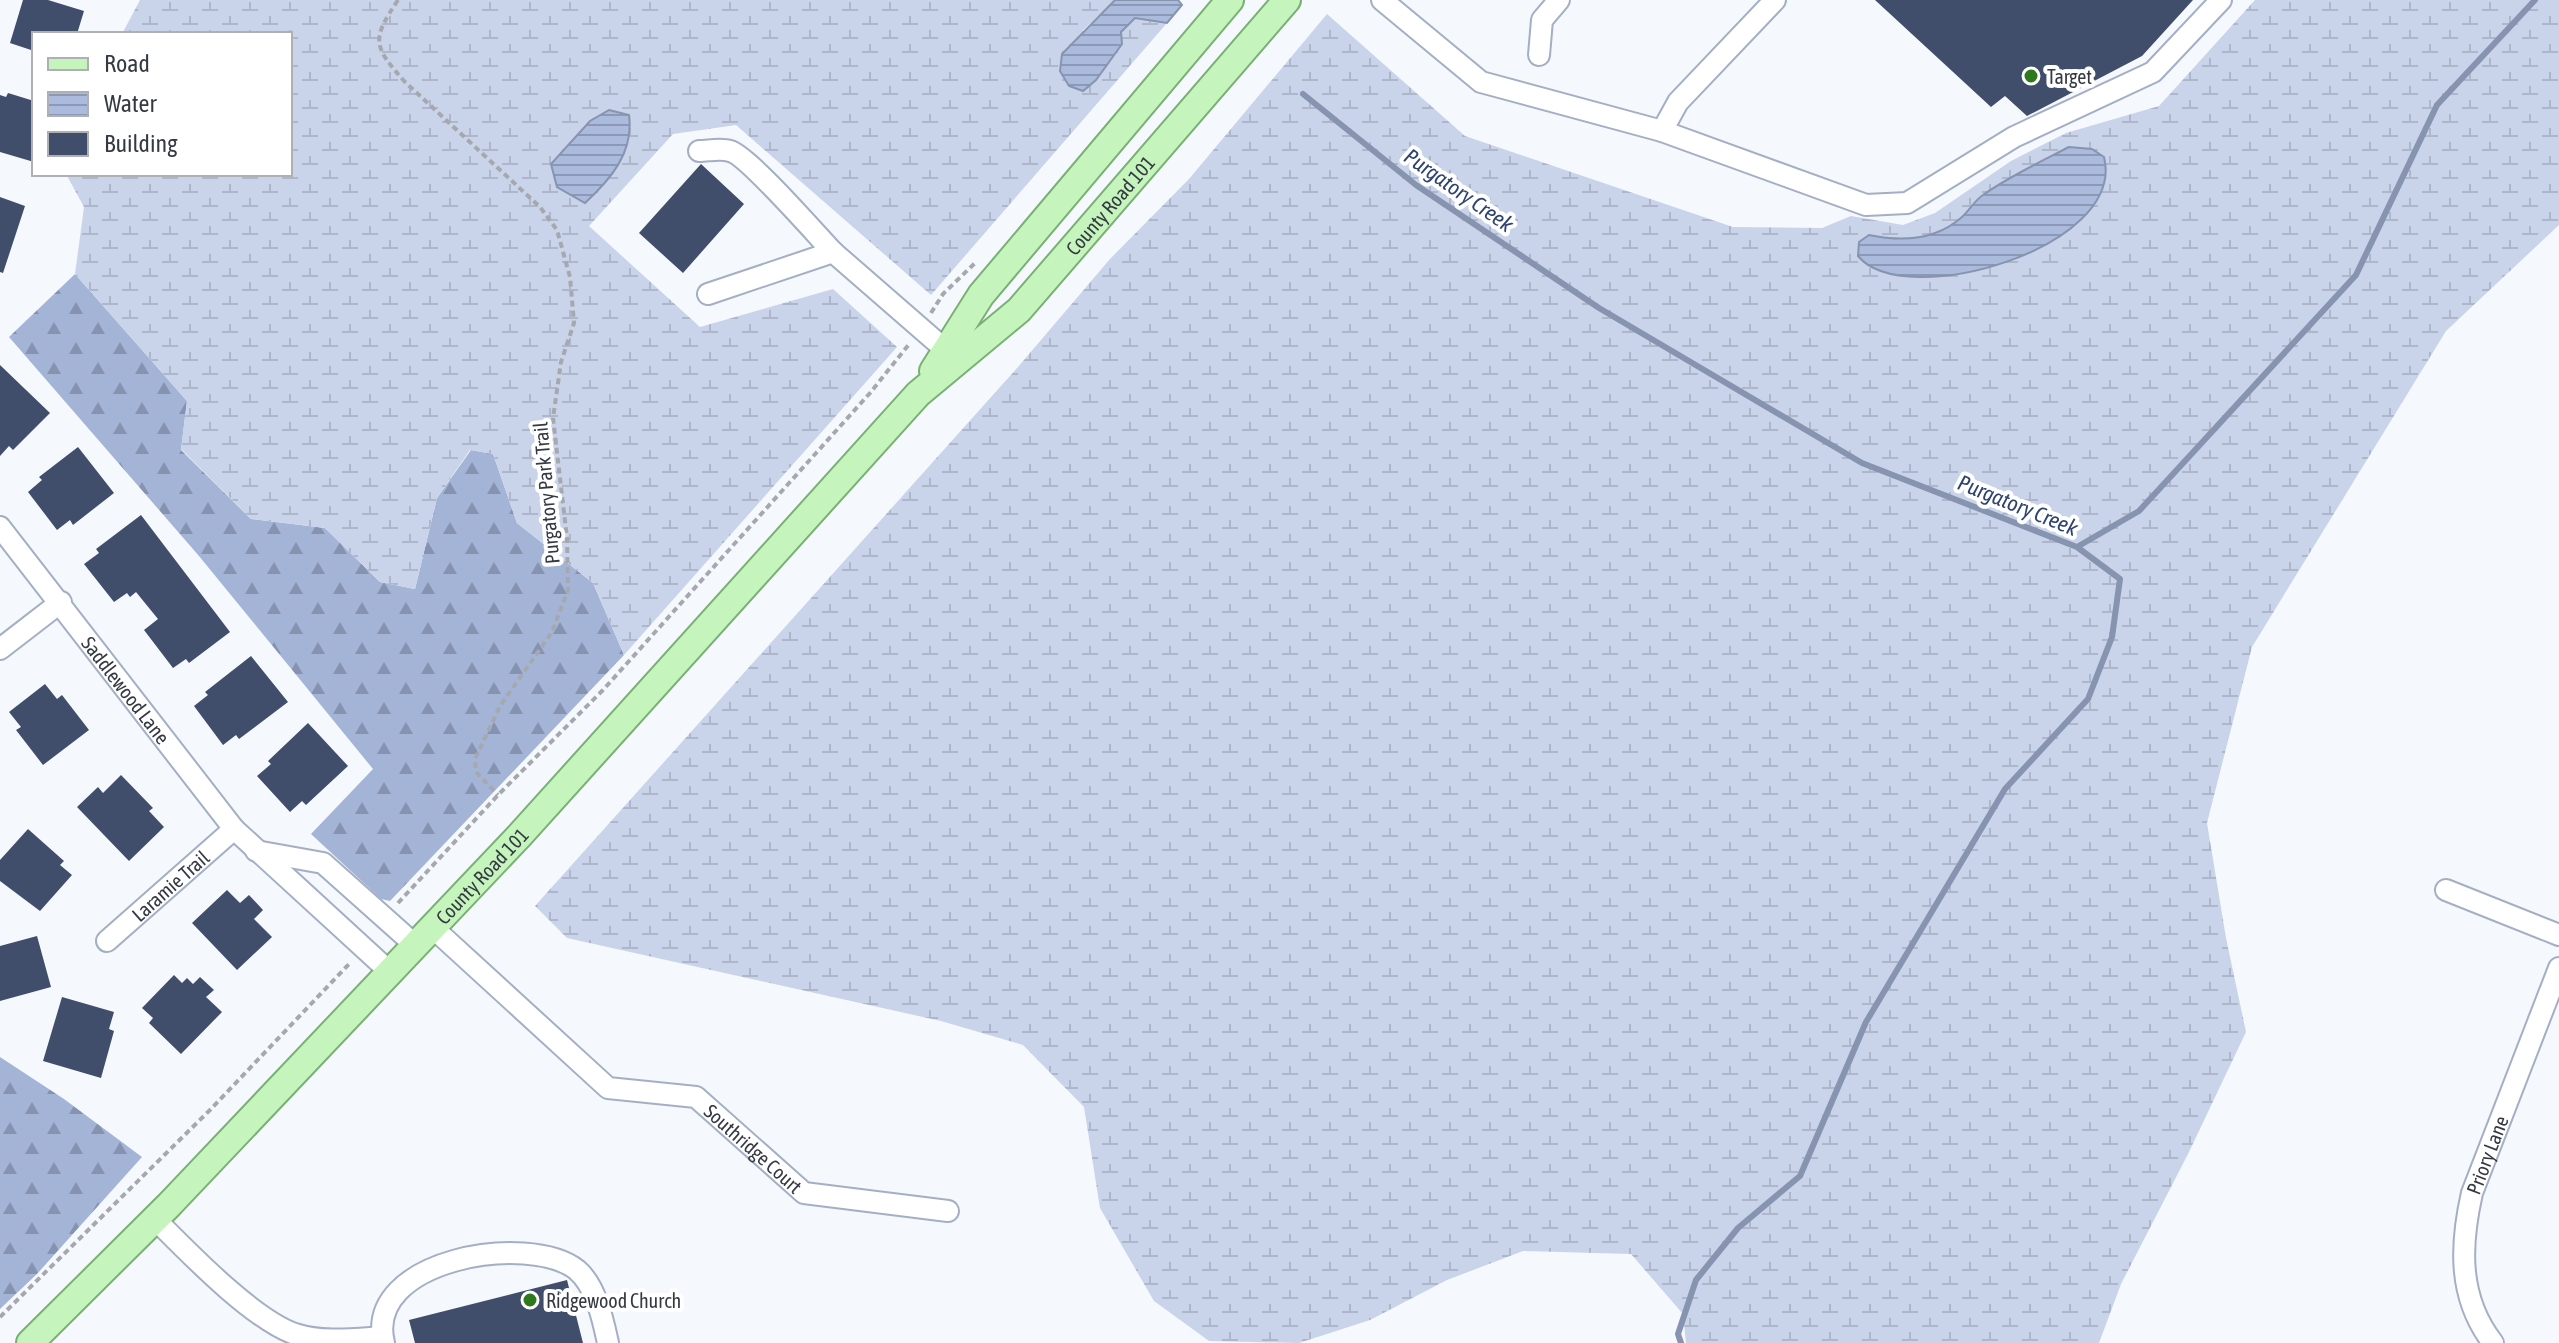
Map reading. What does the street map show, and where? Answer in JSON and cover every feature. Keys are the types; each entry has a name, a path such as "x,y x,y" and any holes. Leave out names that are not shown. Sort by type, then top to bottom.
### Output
{"main road":[{"name":"County Road 101","path":"952,355 981,295 1230,0"},
{"name":"County Road 101","path":"30,1343 155,1219 623,723 952,355 1019,310 1287,0"}],"street":[{"path":"1382,0 1481,82 1662,131 1866,205 1907,203 2014,137 2153,72 2221,0"},
{"path":"1539,55 1542,20 1559,0"},
{"path":"1662,131 1678,102 1775,0"},
{"path":"699,151 730,151 750,162 775,193 833,252 952,355"},
{"path":"708,294 833,252"},
{"name":"Saddlewood Lane","path":"0,527 234,829 390,972"},
{"path":"0,649 61,602"},
{"name":"Laramie Trail","path":"107,941 234,829"},
{"path":"256,851 323,863 386,918 424,936"},
{"path":"2446,890 2559,935"},
{"name":"Southridge Court","path":"424,936 608,1088 696,1097 804,1193 948,1211"},
{"name":"Priory Lane","path":"2493,1343 2472,1307 2463,1269 2463,1231 2472,1193 2559,968"},
{"path":"155,1219 235,1292 293,1333 339,1340 383,1340 384,1313 406,1282 418,1273 467,1258 500,1255 557,1260 577,1271 592,1290 608,1343"}],"path":[{"name":"Purgatory Park Trail","path":"398,0 379,28 377,46 385,59 405,82 540,207 557,230 570,277 574,323 561,362 553,418 567,538 568,590 552,632 500,706 475,759 476,772 498,795"},
{"path":"386,918 498,795 624,667 870,393 943,294 977,262"},
{"path":"0,1317 210,1110 363,948"}],"green space":[{"path":"140,0 1115,0 1082,31 1120,32 1135,18 1167,23 931,295 736,125 673,134 589,226 700,327 833,289 897,347 624,655 593,583 517,523 493,454 470,450 437,498 415,589 380,582 325,528 251,519 181,449 187,401 75,274 84,207 67,176 292,176 292,32 123,32"},
{"path":"2255,0 2559,0 2559,225 2446,331 2252,647 2207,823 2226,938 2246,1032 2121,1284 2099,1343 1686,1343 1683,1314 1631,1254 1523,1251 1447,1280 1370,1320 1299,1343 1209,1341 1154,1301 1100,1208 1084,1107 1023,1045 941,1021 567,938 535,906 1018,367 1110,259 1189,179 1327,14 1465,136 1733,227 1822,228 1851,216 1903,225 1935,213 2011,161 2066,133 2159,106"},
{"path":"75,274 187,401 181,450 251,519 325,528 380,582 415,589 437,498 471,450 493,454 517,523 593,583 624,655 390,901 381,899 311,834 373,769 199,556 9,337"},
{"path":"0,1057 64,1099 142,1157 37,1274 0,1309"}],"water":[{"path":"1115,0 1178,0 1182,5 1167,23 1135,18 1121,32 1122,44 1096,80 1083,91 1069,86 1060,71 1062,54"},
{"path":"609,110 629,115 628,141 619,164 585,203 557,187 551,164 590,121"},
{"path":"2069,147 2092,149 2104,157 2102,190 2082,219 2048,243 2007,262 1962,273 1919,277 1883,272 1858,256 1859,242 1869,235 1906,239 1941,231 1962,217 1993,188"}],"building":[{"path":"23,0 48,0 84,11 78,32 32,32 32,50 10,43"},
{"name":"Target","path":"1875,0 2193,0 2142,56 2027,116 2005,96 1991,107"},
{"path":"8,93 32,100 32,161 0,152 0,95 6,97"},
{"path":"701,164 744,204 683,273 639,233"},
{"path":"0,197 25,206 3,273 0,272"},
{"path":"0,365 50,413 13,450 9,446 0,456"},
{"path":"78,447 114,493 73,525 70,520 57,530 28,492 42,480 39,477"},
{"path":"141,515 230,632 189,663 186,659 173,668 144,630 158,619 136,592 130,597 127,593 114,602 84,564 99,553 96,549"},
{"path":"251,656 288,702 239,739 236,735 223,745 194,706 208,695 205,692"},
{"path":"45,684 57,699 62,695 89,730 43,765 16,730 21,727 9,712"},
{"path":"308,723 348,766 306,805 302,801 290,812 257,776 271,764 268,761"},
{"path":"121,775 153,808 149,811 164,827 129,861 77,807 98,787 103,793"},
{"path":"28,829 64,861 60,865 72,875 40,911 0,881 0,860"},
{"path":"227,890 240,903 249,895 263,910 254,919 272,937 237,970 192,923"},
{"path":"37,936 51,987 0,1001 0,946"},
{"path":"174,975 182,983 187,978 193,984 200,977 214,990 206,997 222,1012 181,1054 149,1023 153,1018 142,1008"},
{"path":"62,997 114,1012 109,1029 114,1031 101,1078 43,1061"},
{"name":"Ridgewood Church","path":"567,1280 583,1343 415,1343 409,1320"}],"waterway":[{"path":"2077,547 2139,511 2356,275 2437,105 2535,0"},
{"name":"Purgatory Creek","path":"1303,94 1416,185 1599,308 1862,463 2077,547 2120,579 2112,637 2088,699 2005,789 1866,1022 1800,1176 1738,1228 1696,1280 1678,1334 1681,1343"}],"place":[{"name":"Target","path":"2031,76"},
{"name":"Ridgewood Church","path":"530,1300"}]}
